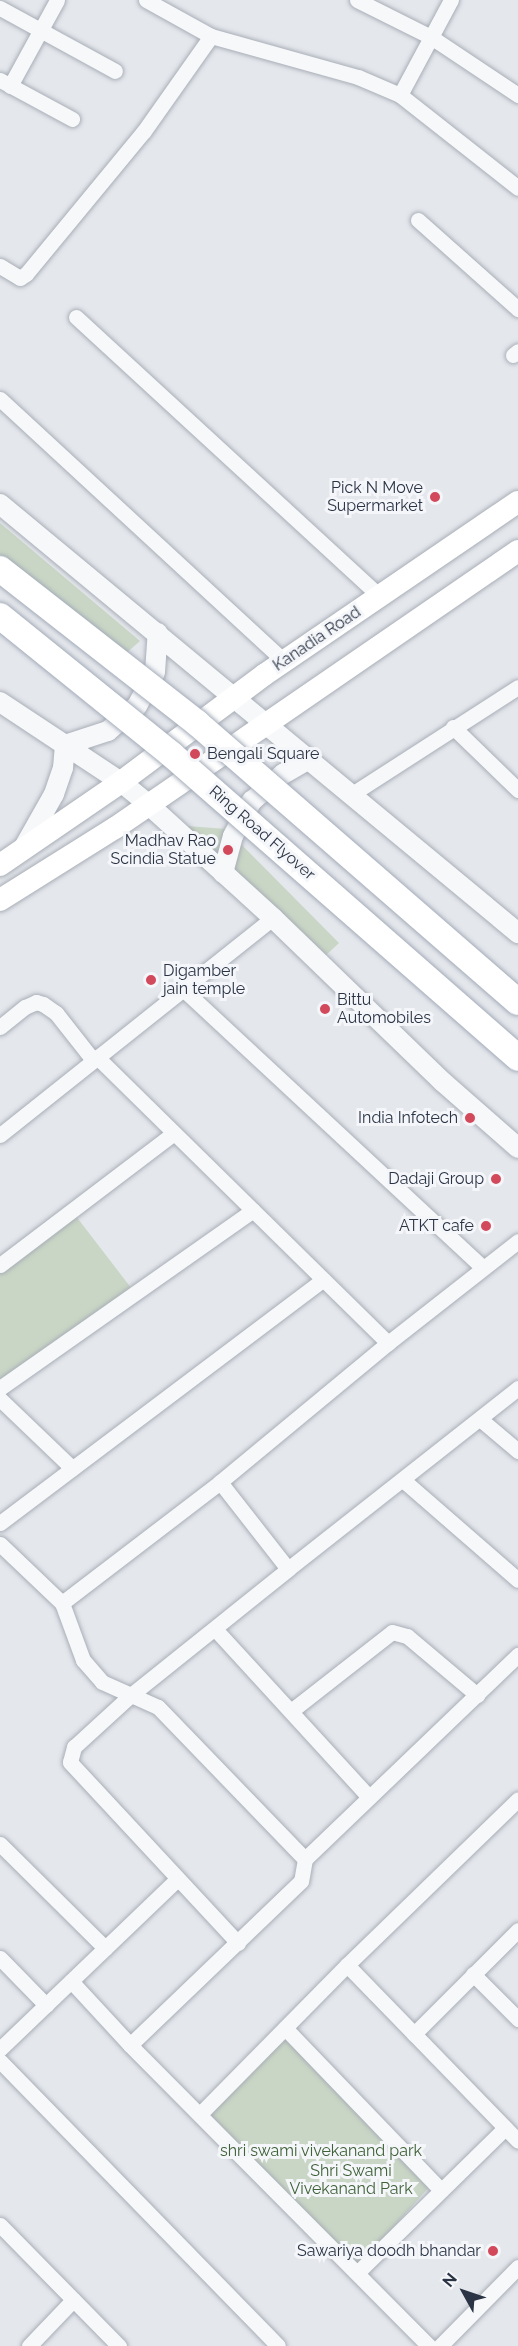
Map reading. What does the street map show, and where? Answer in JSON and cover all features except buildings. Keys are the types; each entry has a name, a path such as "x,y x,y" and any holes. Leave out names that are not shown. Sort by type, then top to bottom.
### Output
{"main road":[{"name":"Kanadia Road","path":"0,865 121,782 284,662 518,502"},
{"path":"0,900 149,805 518,551"},
{"path":"0,569 197,723 518,1002"},
{"name":"Ring Road Flyover","path":"0,616 171,754 518,1058"}],"street":[{"path":"57,0 5,83 72,119"},
{"path":"146,0 211,36 358,77 400,95 518,188"},
{"path":"400,95 451,0"},
{"path":"362,1 431,37 518,95"},
{"path":"0,8 115,70"},
{"path":"0,266 20,278 26,274 144,131 211,36"},
{"path":"418,220 518,309"},
{"path":"76,317 380,597"},
{"path":"0,399 284,662"},
{"path":"0,504 158,633 232,699 352,794 518,933"},
{"path":"65,745 108,731 137,706 155,672 158,633"},
{"path":"352,794 518,687"},
{"path":"0,702 121,782 149,805 273,918 443,1082 518,1148"},
{"path":"453,727 518,790"},
{"path":"23,849 54,794 63,768 65,745"},
{"path":"223,873 233,836 252,801 283,774 307,760"},
{"path":"0,1135 182,988 273,918"},
{"path":"182,988 482,1267"},
{"path":"0,1027 25,1007 36,1002 56,1013 95,1058 387,1343"},
{"path":"0,1265 174,1133"},
{"path":"0,1388 253,1210"},
{"path":"62,1603 220,1482 387,1343 518,1241"},
{"path":"0,1523 323,1280"},
{"path":"238,1943 70,1762 74,1747 131,1695 518,1388"},
{"path":"0,1399 72,1468"},
{"path":"480,1419 518,1451"},
{"path":"403,1480 518,1580"},
{"path":"220,1482 288,1569"},
{"path":"0,1544 62,1603 83,1660 102,1682 158,1707 305,1859"},
{"path":"215,1629 369,1797"},
{"path":"291,1712 392,1632 407,1636 477,1695"},
{"path":"130,2045 302,1881 305,1859 518,1655"},
{"path":"200,2114 347,1965 518,1798"},
{"path":"0,1844 105,1948"},
{"path":"0,2049 177,1879"},
{"path":"414,2034 518,1930"},
{"path":"0,1958 46,2005"},
{"path":"347,1965 518,2141"},
{"path":"473,1974 518,2019"},
{"path":"71,1981 130,2045 429,2346"},
{"path":"285,2028 441,2190"},
{"path":"0,2061 269,2343"},
{"path":"357,2273 506,2127"},
{"path":"0,2225 118,2346"},
{"path":"440,2346 518,2267"},
{"path":"29,2346 73,2300"}],"green space":[{"path":"0,523 140,641 123,656 0,569"},
{"path":"187,826 226,829 339,943 324,957"},
{"path":"72,1211 135,1293 0,1388 0,1265"},
{"name":"shri swami vivekanand park","path":"288,2035 437,2178 353,2273 208,2118"}],"place":[{"name":"Pick N Move Supermarket","path":"435,497"},
{"name":"Bengali Square","path":"195,754"},
{"name":"Madhav Rao Scindia Statue","path":"228,850"},
{"name":"Digamber jain temple","path":"151,980"},
{"name":"Bittu Automobiles","path":"325,1009"},
{"name":"India Infotech","path":"470,1118"},
{"name":"Dadaji Group","path":"496,1179"},
{"name":"ATKT cafe","path":"486,1226"},
{"name":"Sawariya doodh bhandar","path":"493,2251"}],"park label":[{"name":"Shri Swami Vivekanand Park","path":"351,2180"}]}
